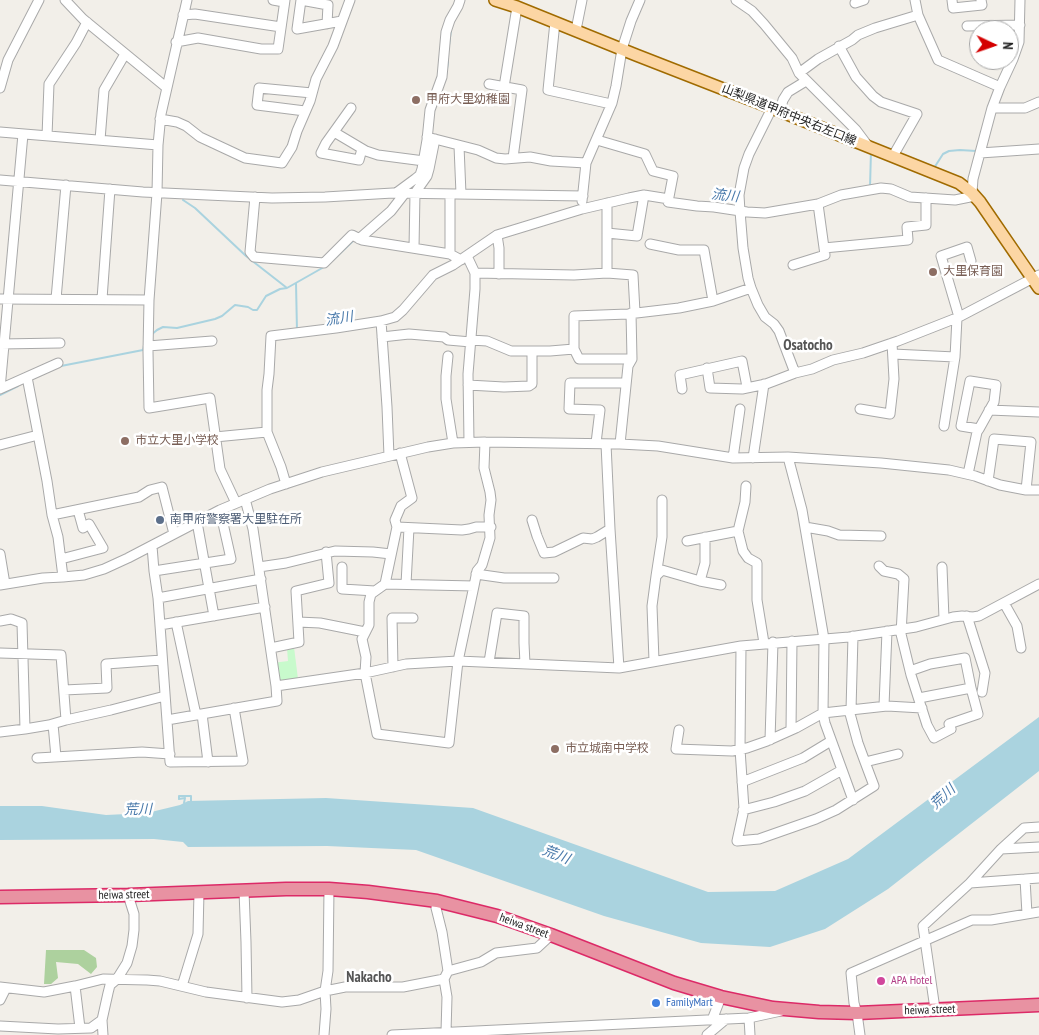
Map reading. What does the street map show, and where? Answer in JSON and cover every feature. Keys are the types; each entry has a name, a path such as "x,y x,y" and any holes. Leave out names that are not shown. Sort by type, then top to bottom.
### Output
{"highway":[{"name":"heiwa street","path":"0,897 128,895 286,889 329,889 368,892 437,901 497,916 674,983 751,1004 789,1010 857,1013 1039,1005"}],"main road":[{"name":"山梨県道甲府中央右左口線","path":"502,1 872,148 895,154 959,183 974,195 1037,280"}],"street":[{"path":"0,88 8,60 39,0"},
{"path":"65,0 87,22 167,88"},
{"path":"186,0 160,119 149,300 149,408 210,398 220,469 236,503"},
{"path":"176,42 198,38 261,49 278,49 285,1 273,0"},
{"path":"327,24 328,5 301,0 297,29 327,24 342,21"},
{"path":"160,119 177,122 186,126 200,137 245,158 282,163 292,147 316,79 333,46 350,0"},
{"path":"414,248 415,193 427,176 429,169 430,110 442,76 446,32 460,0"},
{"path":"576,30 582,0"},
{"path":"582,208 586,163 611,104 622,49 640,0"},
{"path":"736,0 752,11 764,24 792,58 806,81 872,148"},
{"path":"855,2 864,0"},
{"path":"918,0 918,15 938,60 1000,87"},
{"path":"952,0 952,8 982,5 981,0"},
{"path":"597,140 645,154 653,171 674,176 668,202 765,213 818,204 841,195 881,188 891,189 910,197 955,200 974,195 973,179 992,108 1019,42 1020,0"},
{"path":"504,87 517,7"},
{"path":"183,15 195,14 281,27"},
{"path":"799,72 818,58 858,35 918,15"},
{"path":"48,136 49,84 76,43 87,22"},
{"path":"555,22 548,90 611,104"},
{"path":"967,26 1020,25"},
{"path":"839,46 856,77 873,96 880,102 917,114 895,154"},
{"path":"100,140 104,90 125,54"},
{"path":"795,373 779,332 774,324 765,317 751,288 743,248 739,195 746,161 752,148 788,92 806,81"},
{"path":"489,84 522,90 513,158"},
{"path":"305,111 256,106 259,88 312,93"},
{"path":"992,108 1025,108 1039,102"},
{"path":"351,108 334,132 322,154 359,160 362,149"},
{"path":"0,132 158,145"},
{"path":"334,132 362,149 378,155 424,161"},
{"path":"23,134 4,299 0,389 27,379 58,363"},
{"path":"431,138 478,150 496,158 530,157 551,162 586,163"},
{"path":"255,197 250,252 254,257 324,263 391,212 401,193 420,175 431,138"},
{"path":"459,146 461,194"},
{"path":"980,153 1039,149"},
{"path":"0,180 157,193 255,197 325,197 401,193 583,196"},
{"path":"56,299 66,185"},
{"path":"102,300 110,189"},
{"path":"450,194 450,254"},
{"path":"286,484 267,432 267,390 271,336 381,321 394,316 403,310 433,275 453,266 497,235 582,208 644,195 669,199"},
{"path":"607,233 637,236 644,195"},
{"path":"824,248 908,240 907,227 926,225 926,198"},
{"path":"607,203 607,273"},
{"path":"793,266 825,255 818,204"},
{"path":"497,235 499,274"},
{"path":"357,238 464,258 474,273 475,288 468,374 470,442"},
{"path":"650,244 679,250 704,250 714,301"},
{"path":"944,426 955,357 958,317 942,256 966,247 971,261"},
{"path":"474,273 607,273 633,275 632,359 628,366 620,444"},
{"path":"707,368 710,388 747,388 764,384 812,369 833,360 863,354 892,343 958,317 1037,280"},
{"path":"632,359 578,359 574,349 574,316 633,313 678,308 714,301 751,288"},
{"path":"4,299 149,300"},
{"path":"381,321 389,456"},
{"path":"382,337 408,334 444,337 448,340 486,341 511,351 574,349"},
{"path":"148,341 212,341"},
{"path":"2,344 60,343"},
{"path":"860,409 890,414 894,380 892,343"},
{"path":"468,386 529,386 532,384 532,351"},
{"path":"893,354 955,357"},
{"path":"448,356 446,399 453,443"},
{"path":"682,390 680,375 742,361 747,388"},
{"path":"27,379 52,515 58,536 63,577"},
{"path":"968,474 978,429 994,402 996,385 970,381 961,426 978,429"},
{"path":"619,668 600,410 569,409 570,383 626,383"},
{"path":"753,458 764,384"},
{"path":"733,458 740,409"},
{"path":"989,410 1039,412"},
{"path":"215,437 267,432"},
{"path":"0,445 38,435"},
{"path":"988,481 994,439 1031,442 1026,490"},
{"path":"474,586 385,584 371,594 368,602 369,625 362,639 366,657 365,673 377,734 449,743 458,661 474,586 476,574 482,566 490,538 491,500 484,468 485,442"},
{"path":"0,554 3,585 43,578 84,575 104,569 220,510 286,484 322,472 400,453 453,443 601,443 658,446 733,458 788,457 881,463 950,470 1000,485 1026,490 1039,490"},
{"path":"385,584 397,527 395,520 400,506 412,498 400,453"},
{"path":"788,457 805,527 824,639 825,723 853,800"},
{"path":"746,486 745,502 738,530 743,551 748,558 757,563 757,600 768,643 770,740"},
{"path":"52,515 139,497 150,490 162,487 174,534"},
{"path":"167,720 277,701 259,566 253,529 245,499"},
{"path":"654,661 652,606 662,536 662,500"},
{"path":"61,558 103,548 89,524 83,528 78,510"},
{"path":"154,571 231,559 220,510"},
{"path":"532,520 544,553 554,552 583,538 592,539 610,529"},
{"path":"196,522 214,616"},
{"path":"397,527 462,530 476,526 490,527"},
{"path":"805,527 839,535 881,536"},
{"path":"406,584 409,528"},
{"path":"687,541 738,530"},
{"path":"700,582 705,563 705,537"},
{"path":"152,546 158,598 170,762 243,761 234,708"},
{"path":"259,566 335,551 391,554"},
{"path":"271,648 299,642 296,591 329,583 326,552"},
{"path":"879,566 884,571 898,574 904,579 901,634 910,671 927,725 934,738 951,729 950,724 978,714 966,658 930,664 910,671"},
{"path":"942,567 944,619"},
{"path":"342,568 342,589 375,591"},
{"path":"656,576 662,570 700,582 721,586"},
{"path":"476,574 504,578 554,578"},
{"path":"158,598 261,579"},
{"path":"276,686 365,673 406,664 458,661 619,668 741,646 853,636 916,627 953,617 979,616 1039,584"},
{"path":"1004,603 1017,626 1021,648"},
{"path":"160,625 265,607"},
{"path":"489,662 497,613 524,616 526,664"},
{"path":"967,616 985,673 982,692"},
{"path":"393,667 392,618 413,618"},
{"path":"0,621 11,619 22,623 25,729"},
{"path":"176,622 199,715 208,762"},
{"path":"298,622 320,623 365,632"},
{"path":"884,706 888,631"},
{"path":"741,646 740,749 743,810 737,841 759,839 792,828 836,810 874,786 858,743 850,710 853,636"},
{"path":"791,730 792,641"},
{"path":"0,653 61,656 66,720"},
{"path":"64,690 107,688 106,664 162,660"},
{"path":"919,698 971,688"},
{"path":"0,732 53,724 165,696"},
{"path":"679,730 676,749 732,751 770,740 824,713 884,706 922,708"},
{"path":"53,724 56,757"},
{"path":"742,782 803,758 832,741"},
{"path":"37,758 142,752 170,754"},
{"path":"865,762 898,754"},
{"path":"743,810 805,791 842,770"},
{"path":"935,1009 923,926 970,883 1001,849 1024,828 1039,827"},
{"path":"1001,849 1039,847"},
{"path":"970,883 1039,878"},
{"path":"1024,879 1027,914"},
{"path":"324,1035 325,991 328,971 329,889"},
{"path":"244,891 246,998"},
{"path":"182,986 198,934 199,892"},
{"path":"104,1035 102,1020 110,985 117,979 127,963 132,946 134,914 128,895"},
{"path":"437,901 436,908 442,932 446,975 446,1032"},
{"path":"860,1035 851,972 972,920 991,920 1039,912"},
{"path":"0,1000 3,987 44,992 103,979 117,979 160,981 206,992 246,998 282,1002 299,1000 325,991 345,987 403,987 446,975 481,962 496,953 537,948 551,935"},
{"path":"75,986 80,1028"},
{"path":"712,1020 721,997"},
{"path":"392,1035 446,1032 575,1030 749,1018 789,1010"},
{"path":"749,1018 750,1035"},
{"path":"707,1035 726,1019"},
{"path":"0,1026 58,1029 91,1028 102,1020"}],"green space":[{"path":"294,647 298,679 276,683 273,663 288,661 287,648"},
{"path":"46,950 84,950 96,958 97,967 91,974 78,964 56,962 58,978 51,984 44,984"}],"water":[{"name":"荒川","path":"1039,717 1039,771 888,889 825,929 770,947 701,943 604,916 416,850 327,846 188,847 183,842 154,839 0,840 0,806 42,806 106,815 147,813 180,805 188,801 326,798 473,808 708,892 775,891 848,859"}],"waterway":[{"path":"449,45 451,30"},
{"path":"446,75 448,62"},
{"name":"流川","path":"870,187 871,151"},
{"name":"流川","path":"934,168 943,154 949,151 976,151"},
{"path":"183,200 195,208 246,256 287,288 324,267"},
{"path":"332,261 354,240"},
{"path":"296,283 297,331"},
{"path":"151,335 163,327 177,328 215,319 222,316 235,305 257,310 266,296 280,289 287,288"},
{"name":"流川","path":"61,366 143,350 144,346"},
{"name":"流川","path":"0,395 18,386"},
{"path":"184,803 185,798 179,799 179,796 191,796 191,801"}],"place":[{"name":"甲府大里幼稚園","path":"416,100"},
{"name":"大里保育園","path":"933,272"},
{"name":"市立大里小学校","path":"125,441"},
{"name":"南甲府警察署大里駐在所","path":"160,520"},
{"name":"市立城南中学校","path":"555,749"},
{"name":"APA Hotel","path":"881,981"},
{"name":"FamilyMart","path":"656,1003"}],"district":[{"name":"Osatocho","path":"808,346"},
{"name":"Nakacho","path":"369,978"}]}
